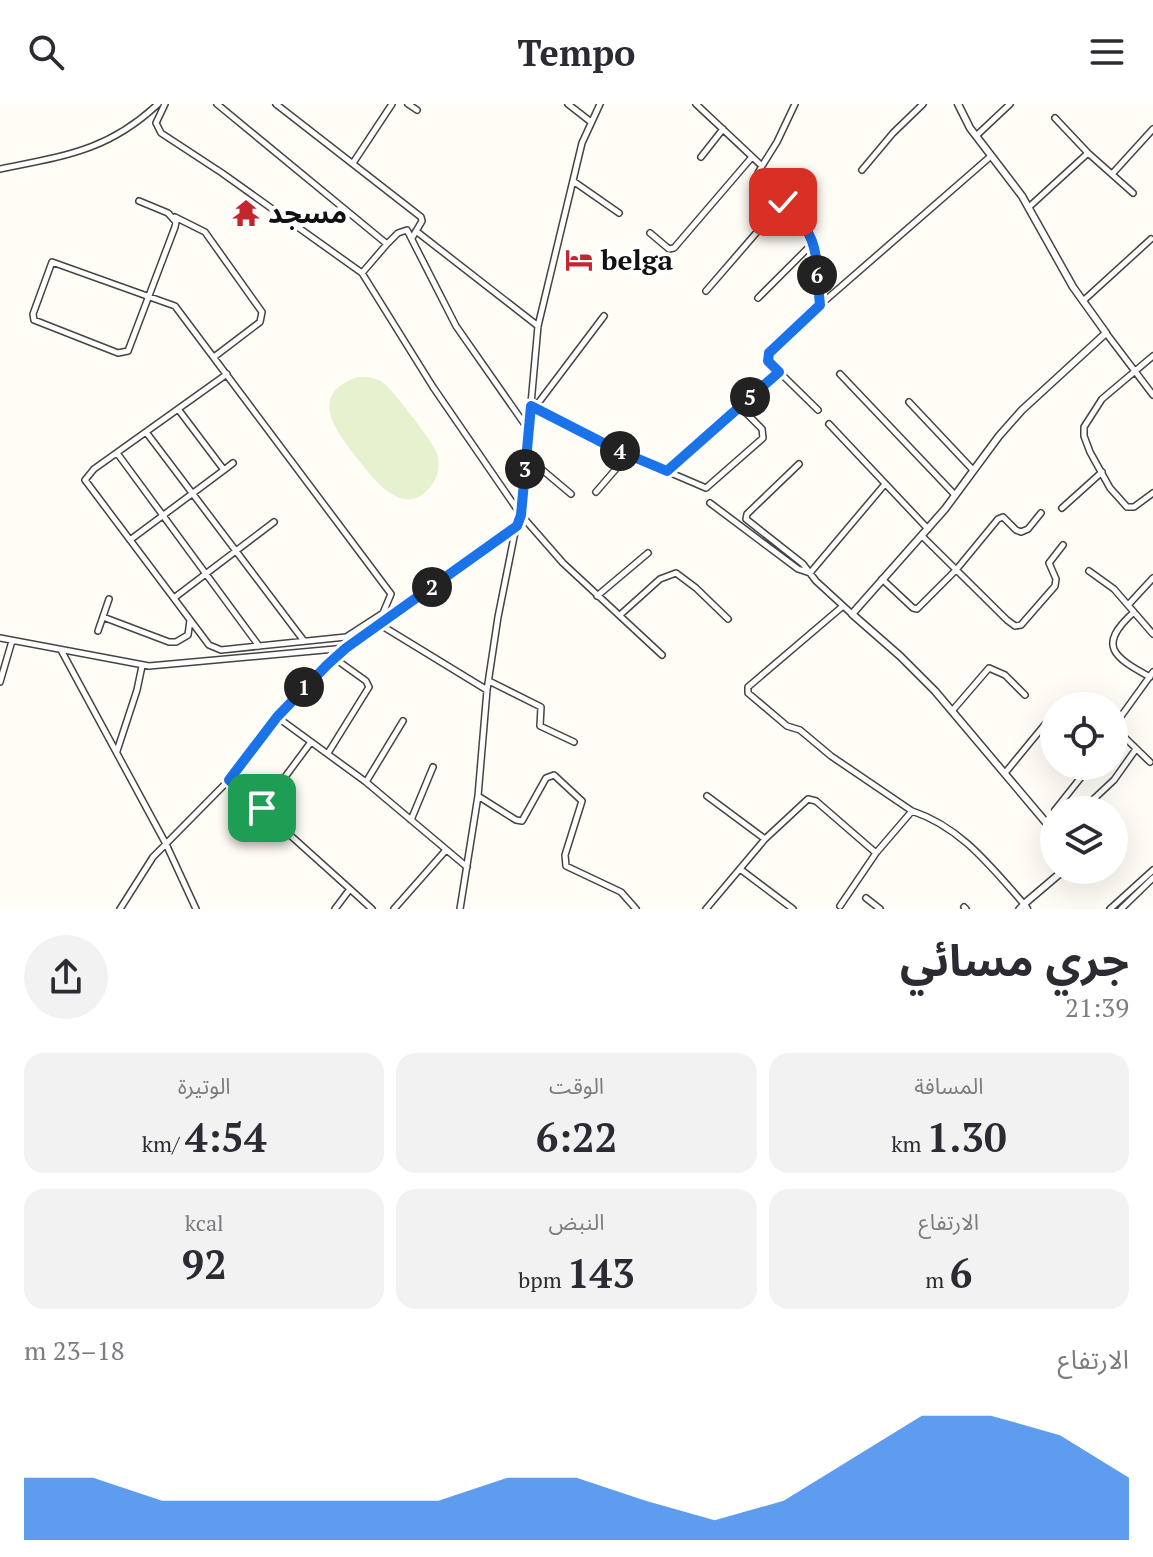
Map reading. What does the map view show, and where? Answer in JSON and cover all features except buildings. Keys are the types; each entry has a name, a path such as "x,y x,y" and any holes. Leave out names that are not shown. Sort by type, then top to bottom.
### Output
{"street":[{"path":"0,169 98,146 132,127 158,104"},
{"path":"165,104 156,123 161,133 362,273 433,387 521,515 597,596 662,655"},
{"path":"217,104 387,244"},
{"path":"276,104 421,217 422,221 412,238"},
{"path":"353,163 392,104"},
{"path":"408,104 417,110"},
{"path":"568,104 591,122"},
{"path":"460,909 478,796 487,690 498,617 521,515 528,429 534,406 538,326 582,143 600,104"},
{"path":"696,104 762,166"},
{"path":"795,104 758,173 759,178 807,226 813,243 820,305"},
{"path":"862,170 923,104"},
{"path":"958,104 976,136 1029,207 1083,301 1153,395"},
{"path":"976,136 1010,104"},
{"path":"1055,118 1133,193"},
{"path":"701,157 723,129"},
{"path":"1113,173 1153,129"},
{"path":"1029,207 1088,153"},
{"path":"818,410 768,361 769,353 991,156"},
{"path":"650,233 669,249 674,248 752,157"},
{"path":"573,181 619,213"},
{"path":"139,201 205,232 262,312 260,322 214,357"},
{"path":"706,291 783,202"},
{"path":"174,216 175,227 148,295 128,351 123,354 34,320 33,314 52,262 148,295 175,306 227,374 391,594 383,613 346,637 221,650 209,645 85,480 94,469 227,374"},
{"path":"362,273 387,244 402,230 407,230 456,326 528,429"},
{"path":"416,231 538,326"},
{"path":"1083,301 1151,239"},
{"path":"758,298 813,243"},
{"path":"534,406 604,316"},
{"path":"852,614 928,529 1022,410 1106,333"},
{"path":"1153,356 1102,399 1086,422 1084,436 1110,488 1127,507 1134,507 1153,493"},
{"path":"667,471 779,372"},
{"path":"840,374 955,495"},
{"path":"909,402 973,470"},
{"path":"534,406 628,455 696,486 709,487 765,435 740,407"},
{"path":"178,409 224,470"},
{"path":"829,424 928,529"},
{"path":"146,432 304,641"},
{"path":"117,453 259,646"},
{"path":"596,492 628,455"},
{"path":"527,456 571,494"},
{"path":"130,540 233,463"},
{"path":"799,464 747,514 746,519 803,564 843,606 900,656 952,711 1040,815"},
{"path":"1062,508 1102,472"},
{"path":"810,573 885,484"},
{"path":"710,503 798,569 810,573"},
{"path":"882,579 915,610 956,570 1001,517 1021,532 1028,529 1041,513"},
{"path":"174,598 274,522"},
{"path":"120,909 142,873 166,844 229,780 277,717 334,658 517,526"},
{"path":"922,536 1007,620 1018,626 1055,586 1056,579 1049,563 1063,545"},
{"path":"597,596 648,553"},
{"path":"1089,571 1129,604 1153,634"},
{"path":"620,615 671,573 682,576 728,619"},
{"path":"1129,604 1153,578"},
{"path":"98,631 109,599"},
{"path":"843,606 748,687 748,693 787,726 800,730 831,756 912,811 966,840 1024,907 1049,884"},
{"path":"1128,707 1151,675 1126,664 1113,645 1116,630 1134,612"},
{"path":"103,617 169,642 176,642 188,635 204,638"},
{"path":"188,635 190,620"},
{"path":"379,624 487,690"},
{"path":"0,638 142,666 346,648"},
{"path":"0,682 12,641"},
{"path":"61,649 166,844 196,909"},
{"path":"328,753 369,687 366,681 334,658"},
{"path":"117,752 128,723 142,666"},
{"path":"952,711 989,668 1005,675 1025,695"},
{"path":"489,681 541,707 540,726 574,742"},
{"path":"277,717 366,782 468,868"},
{"path":"366,782 403,721"},
{"path":"1005,773 1040,730"},
{"path":"1128,741 1150,762"},
{"path":"262,808 311,742"},
{"path":"1097,796 1114,780 1136,749"},
{"path":"411,820 433,767"},
{"path":"478,796 522,821 546,778 554,775 582,801 565,855 566,866 621,892 636,909"},
{"path":"229,780 372,909"},
{"path":"1066,796 1079,780"},
{"path":"707,796 765,839"},
{"path":"706,909 765,839 808,799 816,801 876,853"},
{"path":"840,906 876,853 912,811"},
{"path":"394,909 446,850"},
{"path":"740,869 793,909"},
{"path":"1110,909 1153,870"},
{"path":"1121,909 1153,878"},
{"path":"335,909 350,889"},
{"path":"866,898 880,909"}],"green space":[{"path":"357,377 375,379 386,385 434,447 438,457 438,473 423,494 412,499 391,494 372,477 335,425 329,403 333,393"}],"place":[{"name":"مسجد","path":"246,213"},
{"name":"belga","path":"579,260"}],"route":[{"path":"262,808 229,780 299,692 346,648 517,526 521,515 531,406 617,450 667,471 779,372 768,361 769,353 820,305 813,239 799,216 783,202"}]}
